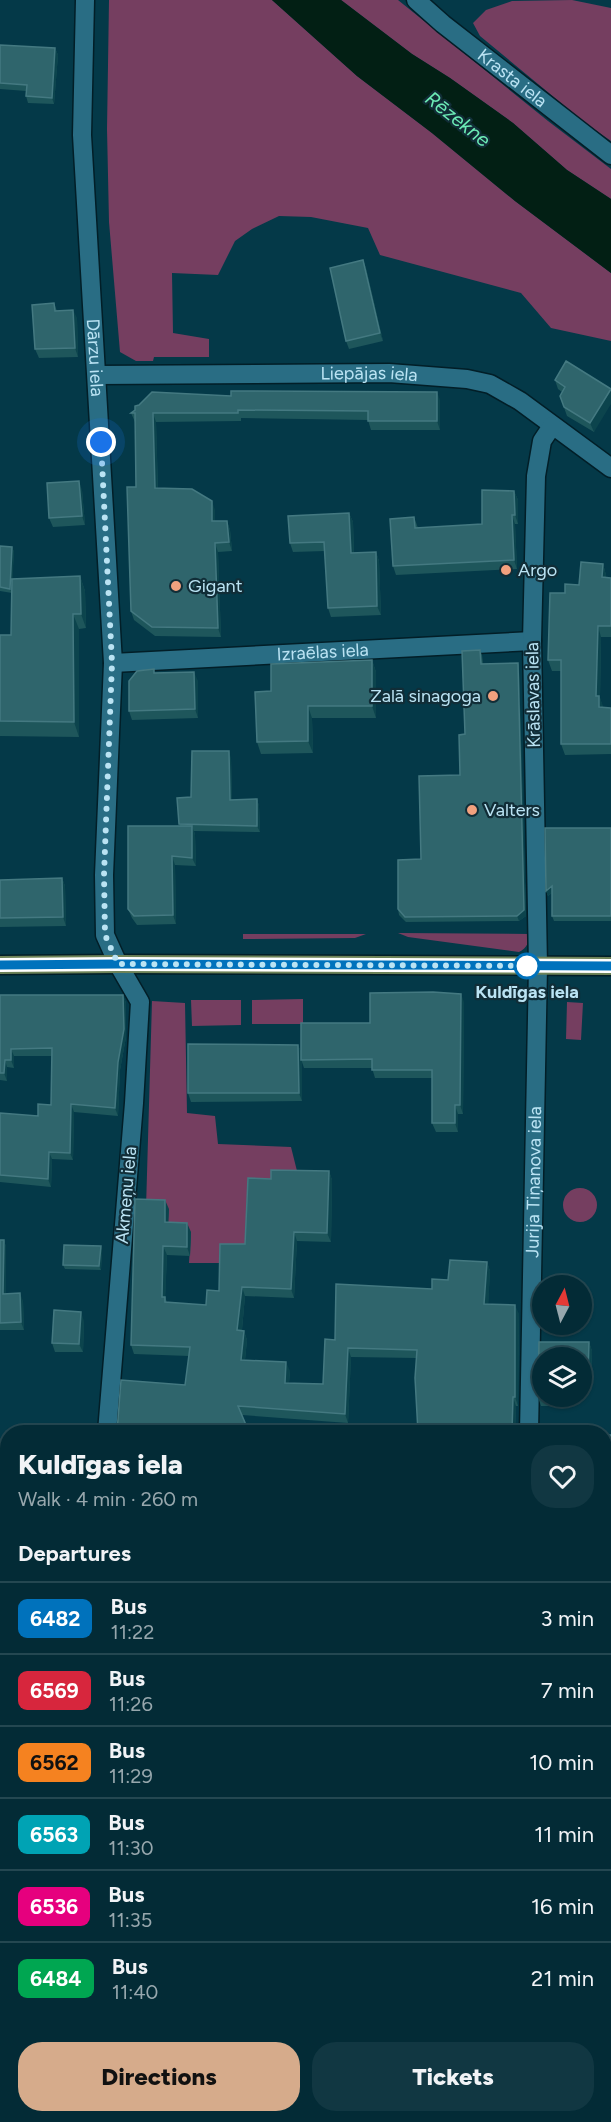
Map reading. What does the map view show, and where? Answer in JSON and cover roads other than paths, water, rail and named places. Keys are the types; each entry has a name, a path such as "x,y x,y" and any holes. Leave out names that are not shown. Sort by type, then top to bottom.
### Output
{"main road":[{"path":"0,966 118,964 611,966"}],"street":[{"name":"Dārzu iela","path":"85,0 82,135 112,663 104,875 105,935 118,964"},
{"name":"Krasta iela","path":"416,0 452,31 611,155"},
{"name":"Liepājas iela","path":"97,375 389,373 467,379 490,384 520,401 611,468"},
{"name":"Krāslavas iela","path":"537,966 532,641 536,476 542,441 552,426"},
{"name":"Izraēlas iela","path":"112,663 532,641"},
{"name":"Akmeņu iela","path":"108,1425 135,1093 140,1002 118,964"},
{"name":"Jurija Tiņanova iela","path":"530,1425 537,966"}],"water":[{"name":"Rēzekne","path":"272,0 341,0 412,54 513,123 567,170 611,199 611,273 515,201 432,133 357,76"}],"place":[{"name":"Argo","path":"506,570"},
{"name":"Gigant","path":"176,586"},
{"name":"Zalā sinagoga","path":"493,696"},
{"name":"Valters","path":"472,810"},
{"name":"Kuldīgas iela","path":"527,966"}]}
